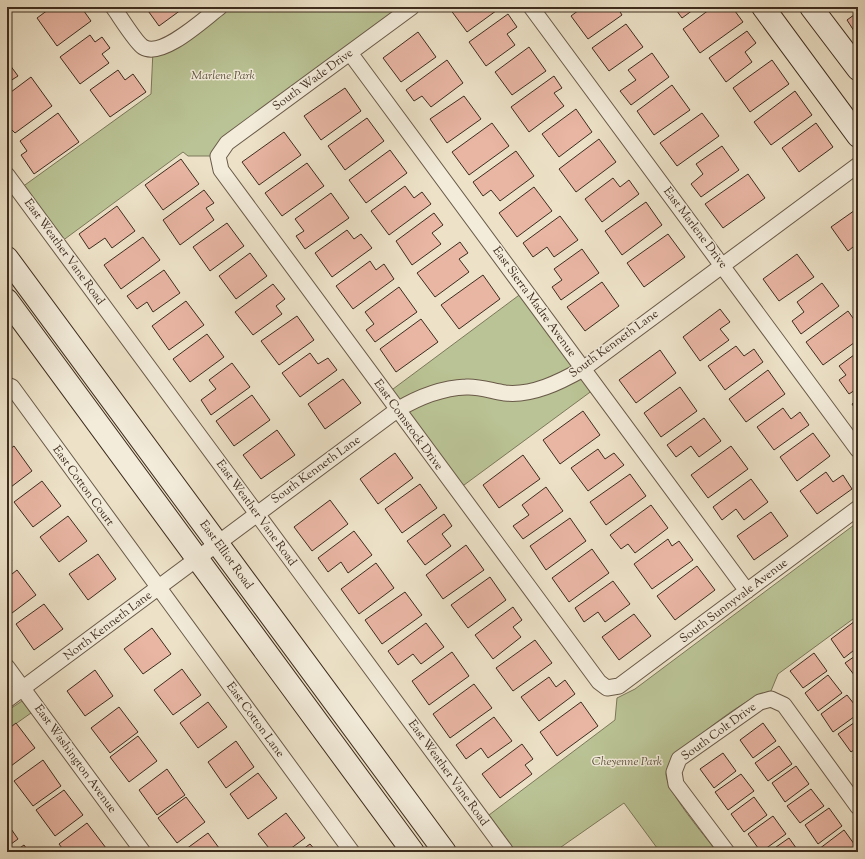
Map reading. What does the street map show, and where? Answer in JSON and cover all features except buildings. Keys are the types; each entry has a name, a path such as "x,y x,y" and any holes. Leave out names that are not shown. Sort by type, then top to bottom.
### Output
{"main road":[{"path":"763,7 858,136"},
{"path":"811,7 858,69"},
{"name":"East Elliot Road","path":"7,258 414,852"},
{"name":"East Elliot Road","path":"7,300 208,551 445,852"}],"street":[{"path":"113,7 143,47 153,50 170,44 220,7"},
{"name":"South Wade Drive","path":"218,156 227,143 412,7"},
{"name":"East Marlene Drive","path":"531,7 723,265 858,450"},
{"name":"East Sierra Madre Avenue","path":"350,53 746,591"},
{"name":"East Comstock Drive","path":"218,156 221,170 598,682 607,688"},
{"name":"South Kenneth Lane","path":"208,551 397,410 415,399 434,392 466,387 507,393 535,390 552,385 582,369 858,165"},
{"name":"East Weather Vane Road","path":"7,175 503,851"},
{"name":"East Cotton Court","path":"7,385 12,388 158,589"},
{"name":"South Sunnyvale Avenue","path":"607,688 619,686 858,508"},
{"name":"North Kenneth Lane","path":"7,700 208,551"},
{"name":"East Cotton Lane","path":"158,589 352,852"},
{"name":"East Washington Avenue","path":"7,667 143,852"},
{"name":"South Colt Drive","path":"727,852 676,784 674,772 680,759 760,702 771,699 784,705 858,807"}],"green space":[{"name":"Marlene Park","path":"220,7 412,7 218,156 188,156 183,152 58,244 18,190 151,94 153,50"},
{"path":"522,293 593,390 460,488 389,392"},
{"name":"Cheyenne Park","path":"858,522 858,618 853,619 778,674 771,691 748,701 735,709 675,754 668,766 666,774 672,791 717,852 660,852 624,803 554,852 516,852 489,815 615,720 617,698 635,689"},
{"path":"22,701 31,713 7,730 7,711"}]}
